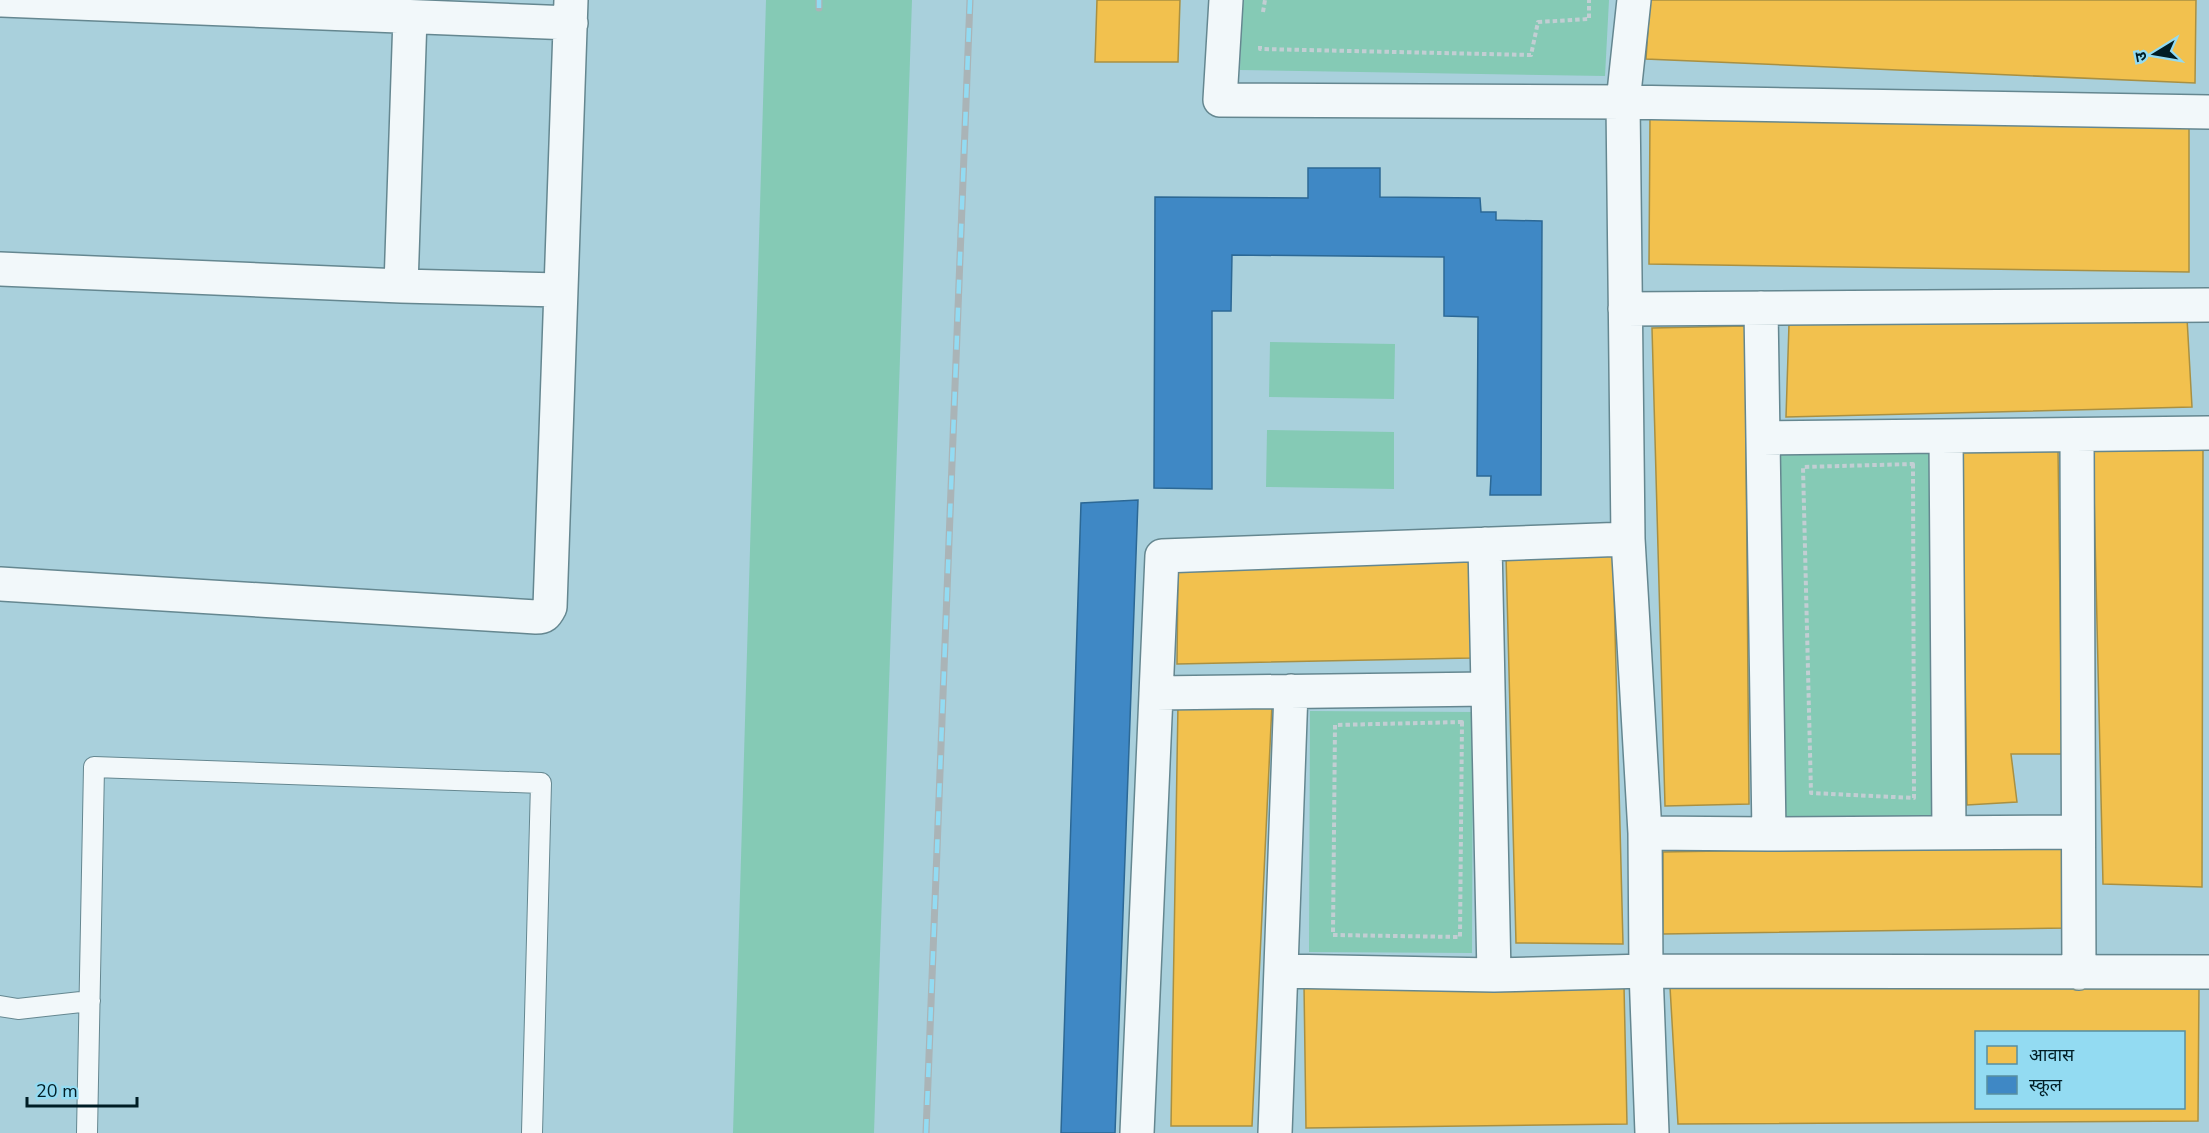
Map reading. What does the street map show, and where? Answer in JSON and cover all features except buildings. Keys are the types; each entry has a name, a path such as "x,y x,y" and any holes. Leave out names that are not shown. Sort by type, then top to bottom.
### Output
{"street":[{"path":"0,584 542,617 547,614 550,607 571,12 410,17 2,0"},
{"path":"1226,0 1220,100 1623,102 2209,112"},
{"path":"1634,0 1623,102 1628,539 1645,833 1646,971 1652,1133"},
{"path":"401,286 410,17"},
{"path":"0,269 401,286 560,290"},
{"path":"1625,309 2209,305"},
{"path":"1761,308 1769,834"},
{"path":"1763,438 2209,433"},
{"path":"2077,435 2079,973"},
{"path":"1946,436 1949,833"},
{"path":"1137,1133 1162,556 1628,539"},
{"path":"1485,544 1494,975"},
{"path":"1156,693 1488,689"},
{"path":"1275,1133 1291,691"},
{"path":"1645,833 2079,832"},
{"path":"1281,971 1494,975 1646,971 2209,972"}],"lane":[{"path":"87,1133 94,767 541,783 532,1133"},
{"path":"0,1006 18,1009 90,1001"}],"path":[{"path":"1263,19 1265,0"},
{"path":"1261,39 1260,49 1531,55 1538,22 1589,19 1590,0"},
{"path":"1913,464 1914,798 1811,793 1803,467 1913,464"},
{"path":"1462,722 1460,937 1333,934 1335,725 1462,722"}],"green space":[{"path":"766,0 912,0 874,1133 733,1133"},
{"path":"1242,0 1609,0 1605,76 1240,70"},
{"path":"1270,342 1395,344 1394,399 1269,397"},
{"path":"1267,430 1394,432 1394,489 1266,487"},
{"path":"1939,442 1939,821 1777,825 1776,445"},
{"path":"1310,711 1473,712 1472,953 1309,952"}],"railway":[{"path":"819,0 819,8"},
{"path":"926,1133 970,0"}]}
